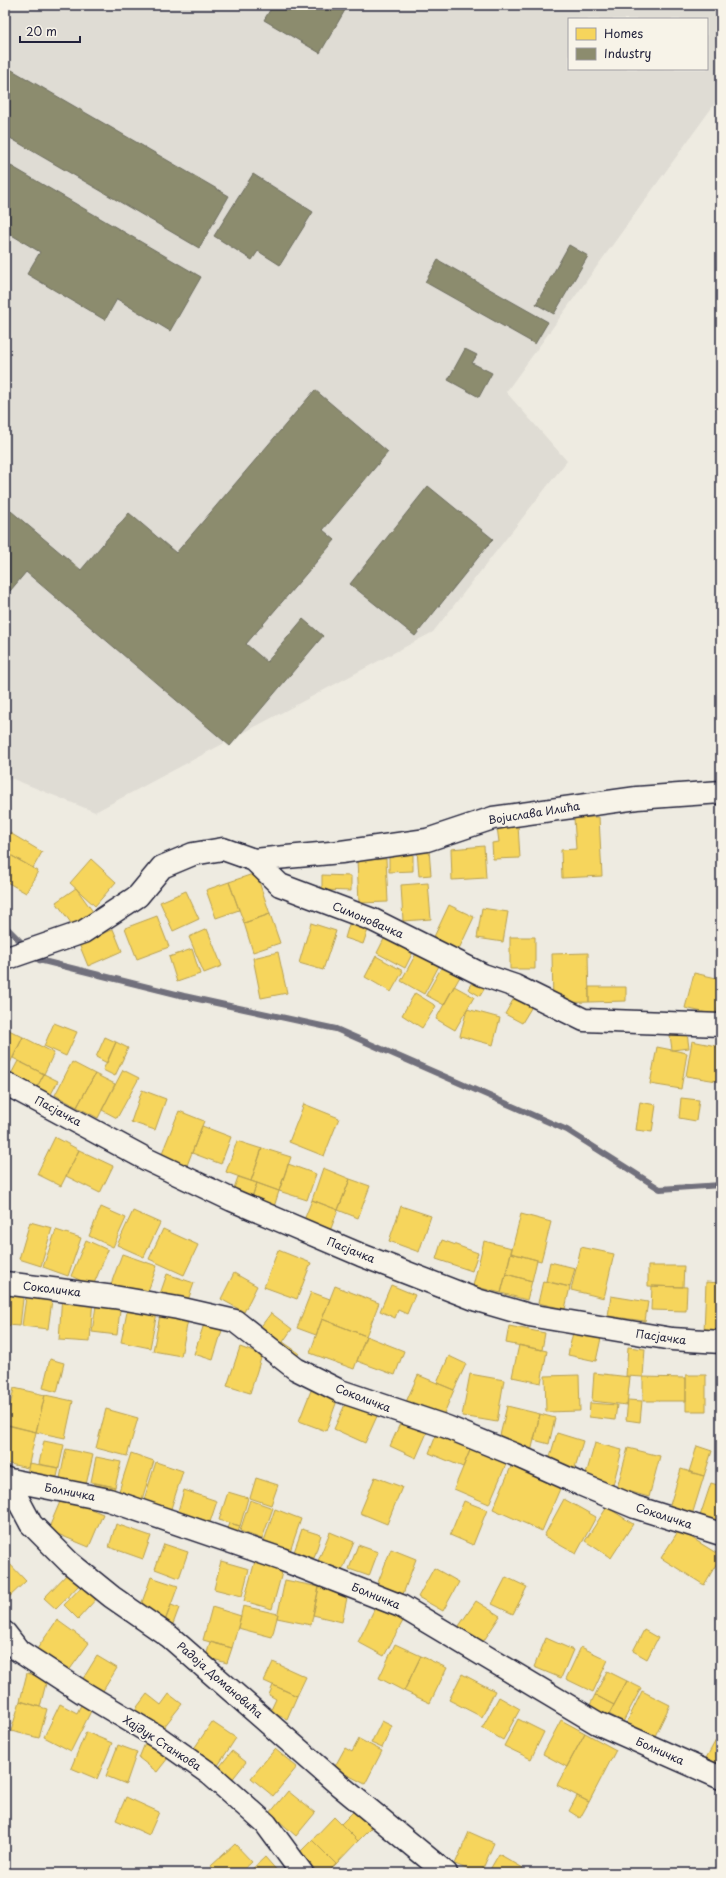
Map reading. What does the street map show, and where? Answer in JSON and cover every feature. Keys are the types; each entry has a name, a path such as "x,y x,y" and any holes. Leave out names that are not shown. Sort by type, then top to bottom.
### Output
{"street":[{"name":"Војислава Илића","path":"254,860 341,852 427,840 493,818 637,798 721,792"},
{"name":"Симоновачка","path":"10,957 83,932 102,921 138,896 162,867 193,854 223,850 254,860 280,885 373,920 483,975 515,986 584,1020 721,1025"},
{"name":"Пасјачка","path":"5,1083 148,1160 232,1200 361,1255 477,1300 529,1315 672,1339 721,1342"},
{"name":"Соколичка","path":"5,1283 114,1297 178,1308 235,1321 296,1368 340,1391 461,1433 635,1507 721,1534"},
{"name":"Болничка","path":"6,1479 109,1500 281,1559 401,1606 597,1722 721,1778"},
{"name":"Радоја Домановића","path":"6,1479 31,1524 70,1563 112,1597 170,1637 338,1784 446,1873"},
{"name":"Хајдук Станкова","path":"5,1633 19,1651 82,1692 159,1738 210,1774 266,1824 302,1873"}],"shaded area":[{"path":"5,5 721,5 721,95 506,392 567,461 433,632 95,812 13,779 5,780"}],"building: Homes":[{"path":"599,817 602,876 562,878 561,850 576,849 574,818"},
{"path":"518,825 520,858 493,859 492,843 499,842 497,827"},
{"path":"10,833 42,852 33,868 5,852 5,842"},
{"path":"484,846 486,878 452,880 451,849"},
{"path":"417,850 429,850 431,875 419,876"},
{"path":"5,852 38,871 26,893 5,881"},
{"path":"413,852 413,871 389,872 389,853"},
{"path":"91,859 116,882 95,906 70,883"},
{"path":"386,859 388,902 359,903 357,860"},
{"path":"256,873 270,914 244,923 229,882"},
{"path":"322,875 351,876 351,891 322,890"},
{"path":"229,882 239,910 216,918 206,890"},
{"path":"428,883 431,919 403,921 401,885"},
{"path":"76,888 96,916 76,930 56,902"},
{"path":"186,891 199,919 173,931 160,902"},
{"path":"449,905 474,917 458,951 433,939"},
{"path":"482,908 508,912 503,942 477,938"},
{"path":"270,914 280,943 253,952 244,923"},
{"path":"157,916 169,947 137,959 125,928"},
{"path":"351,918 370,924 363,944 345,938"},
{"path":"311,923 336,931 323,970 299,963"},
{"path":"113,929 122,951 88,966 79,944"},
{"path":"207,929 222,966 204,973 189,937"},
{"path":"386,935 414,950 405,968 377,953"},
{"path":"510,937 535,937 535,969 510,969"},
{"path":"192,949 200,974 177,982 169,957"},
{"path":"278,952 287,993 261,998 253,958"},
{"path":"417,952 440,964 424,994 401,981"},
{"path":"588,953 589,1002 553,1003 552,954"},
{"path":"376,956 403,971 391,992 365,977"},
{"path":"444,963 462,973 444,1005 426,995"},
{"path":"694,973 721,979 721,995 716,1015 685,1008"},
{"path":"477,974 489,981 480,996 468,989"},
{"path":"454,986 474,997 455,1030 436,1019"},
{"path":"589,987 626,987 626,1001 589,1002"},
{"path":"415,993 436,1006 422,1028 402,1015"},
{"path":"517,993 534,1003 522,1023 505,1014"},
{"path":"467,1009 500,1018 493,1045 460,1036"},
{"path":"54,1023 77,1032 66,1056 44,1046"},
{"path":"5,1028 23,1037 7,1069 5,1068"},
{"path":"687,1033 689,1048 672,1050 670,1035"},
{"path":"23,1037 54,1053 44,1074 13,1058"},
{"path":"105,1037 116,1042 107,1063 96,1057"},
{"path":"692,1041 721,1047 717,1081 686,1076"},
{"path":"116,1042 128,1048 115,1076 103,1070"},
{"path":"657,1047 687,1053 681,1089 650,1084"},
{"path":"18,1061 44,1074 36,1089 10,1076"},
{"path":"72,1062 95,1074 77,1107 55,1095"},
{"path":"123,1070 139,1078 117,1118 102,1110"},
{"path":"44,1074 58,1081 50,1096 36,1089"},
{"path":"95,1074 115,1084 98,1118 77,1107"},
{"path":"142,1090 166,1099 155,1130 131,1122"},
{"path":"681,1098 699,1100 696,1121 679,1118"},
{"path":"640,1102 656,1105 652,1132 636,1130"},
{"path":"304,1104 339,1118 324,1156 289,1142"},
{"path":"179,1111 204,1121 186,1168 160,1158"},
{"path":"202,1126 231,1137 221,1164 192,1153"},
{"path":"55,1137 79,1150 61,1186 37,1174"},
{"path":"237,1141 262,1149 251,1181 226,1172"},
{"path":"262,1148 291,1157 279,1191 251,1181"},
{"path":"79,1150 113,1166 100,1193 66,1176"},
{"path":"288,1164 316,1174 307,1200 279,1191"},
{"path":"323,1168 350,1179 338,1210 312,1200"},
{"path":"238,1177 257,1183 252,1197 233,1191"},
{"path":"350,1179 370,1186 358,1218 338,1210"},
{"path":"257,1183 279,1191 274,1207 251,1200"},
{"path":"312,1200 338,1210 330,1231 304,1220"},
{"path":"401,1206 431,1216 419,1252 389,1241"},
{"path":"101,1207 126,1218 113,1247 89,1236"},
{"path":"133,1211 160,1223 144,1257 117,1245"},
{"path":"521,1214 551,1222 541,1261 511,1253"},
{"path":"30,1222 52,1228 41,1266 19,1259"},
{"path":"163,1229 198,1245 184,1275 149,1259"},
{"path":"56,1230 81,1238 68,1276 43,1267"},
{"path":"86,1240 108,1250 93,1286 71,1276"},
{"path":"442,1240 478,1253 472,1271 436,1259"},
{"path":"484,1241 512,1248 501,1293 473,1286"},
{"path":"581,1247 614,1254 604,1298 571,1290"},
{"path":"278,1250 311,1263 297,1299 264,1287"},
{"path":"511,1253 537,1260 532,1281 506,1274"},
{"path":"122,1254 157,1266 146,1297 111,1284"},
{"path":"550,1262 575,1268 570,1287 546,1281"},
{"path":"648,1266 684,1266 683,1287 648,1286"},
{"path":"234,1273 257,1286 244,1312 221,1299"},
{"path":"167,1274 194,1283 186,1306 159,1297"},
{"path":"506,1274 532,1281 527,1300 501,1293"},
{"path":"543,1281 570,1287 565,1309 538,1303"},
{"path":"706,1282 721,1283 721,1333 704,1332"},
{"path":"391,1285 415,1295 407,1314 398,1310 395,1318 380,1311"},
{"path":"335,1286 379,1303 366,1336 322,1319"},
{"path":"652,1286 687,1287 686,1311 651,1310"},
{"path":"5,1289 24,1290 20,1326 5,1325"},
{"path":"27,1290 53,1293 48,1329 22,1326"},
{"path":"311,1292 330,1299 316,1335 297,1328"},
{"path":"62,1294 93,1297 90,1342 59,1340"},
{"path":"611,1296 648,1302 645,1321 608,1316"},
{"path":"97,1299 121,1302 117,1335 92,1332"},
{"path":"128,1307 157,1313 150,1348 121,1342"},
{"path":"271,1313 292,1329 278,1349 256,1333"},
{"path":"160,1315 188,1320 181,1356 153,1351"},
{"path":"322,1319 366,1336 354,1369 310,1353"},
{"path":"205,1321 223,1327 213,1360 194,1354"},
{"path":"509,1326 545,1333 542,1350 506,1343"},
{"path":"573,1332 601,1338 596,1361 568,1355"},
{"path":"366,1336 404,1351 395,1375 357,1361"},
{"path":"283,1342 299,1353 294,1361 278,1349"},
{"path":"519,1345 547,1351 541,1383 512,1377"},
{"path":"240,1347 262,1355 250,1393 227,1386"},
{"path":"628,1347 645,1349 643,1377 626,1376"},
{"path":"449,1356 466,1364 454,1390 437,1383"},
{"path":"50,1359 64,1363 57,1392 43,1388"},
{"path":"594,1373 630,1377 627,1405 592,1401"},
{"path":"470,1374 504,1380 497,1422 462,1416"},
{"path":"418,1375 454,1390 442,1418 406,1402"},
{"path":"579,1375 580,1411 546,1412 545,1376"},
{"path":"686,1375 706,1375 706,1411 686,1411"},
{"path":"643,1377 686,1378 686,1401 643,1401"},
{"path":"14,1388 45,1395 36,1432 6,1425"},
{"path":"312,1388 338,1398 326,1431 299,1421"},
{"path":"45,1395 73,1401 65,1438 36,1432"},
{"path":"347,1400 378,1414 365,1443 334,1429"},
{"path":"628,1400 642,1401 640,1422 626,1420"},
{"path":"590,1403 617,1405 615,1420 589,1417"},
{"path":"507,1406 540,1414 531,1452 498,1444"},
{"path":"106,1409 138,1418 127,1456 96,1448"},
{"path":"540,1414 555,1418 549,1444 534,1440"},
{"path":"403,1417 429,1428 416,1458 390,1446"},
{"path":"5,1424 36,1432 28,1468 5,1463"},
{"path":"437,1433 471,1448 463,1467 429,1453"},
{"path":"557,1433 583,1441 574,1471 548,1463"},
{"path":"44,1441 64,1445 59,1468 39,1464"},
{"path":"595,1443 622,1450 613,1485 585,1478"},
{"path":"697,1446 712,1451 704,1476 689,1472"},
{"path":"471,1448 507,1462 489,1504 454,1489"},
{"path":"628,1448 660,1456 649,1497 617,1488"},
{"path":"66,1449 93,1455 85,1489 59,1483"},
{"path":"131,1453 154,1461 142,1499 119,1491"},
{"path":"96,1457 121,1462 115,1487 91,1482"},
{"path":"156,1462 183,1471 168,1518 141,1509"},
{"path":"513,1462 562,1484 542,1531 493,1509"},
{"path":"29,1463 59,1468 56,1481 27,1475"},
{"path":"681,1469 704,1476 692,1515 669,1508"},
{"path":"375,1477 402,1487 387,1524 360,1513"},
{"path":"256,1478 278,1485 271,1505 250,1498"},
{"path":"94,1483 115,1487 113,1497 92,1493"},
{"path":"711,1483 721,1486 721,1525 699,1519"},
{"path":"184,1490 217,1501 208,1528 176,1518"},
{"path":"228,1492 248,1498 240,1526 219,1520"},
{"path":"62,1497 103,1514 89,1547 48,1530"},
{"path":"564,1499 596,1517 576,1554 544,1536"},
{"path":"250,1500 273,1508 262,1539 240,1531"},
{"path":"464,1501 487,1510 473,1545 450,1535"},
{"path":"607,1507 633,1524 611,1558 585,1541"},
{"path":"275,1509 301,1519 288,1557 262,1547"},
{"path":"229,1523 240,1526 236,1538 225,1535"},
{"path":"116,1524 151,1536 143,1559 109,1547"},
{"path":"302,1529 321,1535 314,1558 294,1552"},
{"path":"679,1530 721,1556 704,1585 661,1558"},
{"path":"330,1532 354,1542 342,1571 318,1561"},
{"path":"164,1544 188,1552 179,1578 155,1569"},
{"path":"358,1545 378,1552 369,1576 349,1569"},
{"path":"391,1549 416,1559 403,1594 377,1585"},
{"path":"5,1559 26,1581 5,1601"},
{"path":"221,1561 249,1569 242,1596 214,1589"},
{"path":"255,1561 283,1569 272,1609 244,1601"},
{"path":"434,1568 459,1582 443,1611 418,1597"},
{"path":"71,1570 83,1581 56,1609 44,1598"},
{"path":"151,1577 178,1586 165,1621 139,1611"},
{"path":"506,1577 527,1587 513,1614 492,1604"},
{"path":"285,1580 319,1587 311,1625 277,1618"},
{"path":"84,1584 98,1597 78,1619 64,1605"},
{"path":"319,1587 348,1593 342,1622 313,1615"},
{"path":"476,1601 500,1616 483,1642 459,1626"},
{"path":"171,1605 179,1608 173,1624 165,1621"},
{"path":"243,1606 278,1614 272,1637 238,1628"},
{"path":"376,1606 403,1621 384,1656 358,1642"},
{"path":"212,1607 241,1616 232,1648 203,1640"},
{"path":"57,1620 89,1643 68,1672 37,1649"},
{"path":"644,1630 658,1638 647,1659 633,1651"},
{"path":"546,1638 573,1650 561,1678 534,1667"},
{"path":"210,1642 232,1648 227,1663 206,1657"},
{"path":"395,1644 421,1656 404,1691 379,1678"},
{"path":"581,1647 608,1660 593,1692 566,1679"},
{"path":"97,1656 117,1668 101,1694 81,1682"},
{"path":"421,1656 447,1668 430,1703 404,1691"},
{"path":"273,1662 306,1677 297,1696 264,1681"},
{"path":"607,1671 627,1681 614,1705 595,1695"},
{"path":"27,1673 47,1679 40,1707 20,1701"},
{"path":"462,1674 495,1691 482,1717 449,1700"},
{"path":"627,1681 641,1688 623,1722 609,1714"},
{"path":"273,1685 297,1696 287,1719 270,1712 276,1699 269,1695"},
{"path":"642,1691 670,1705 653,1740 625,1726"},
{"path":"147,1694 161,1705 169,1694 182,1704 160,1732 134,1711"},
{"path":"595,1695 614,1705 606,1721 587,1711"},
{"path":"499,1697 520,1709 503,1740 482,1728"},
{"path":"20,1701 47,1709 39,1738 11,1731"},
{"path":"83,1701 93,1707 71,1751 44,1737 60,1704 77,1713"},
{"path":"518,1719 544,1732 531,1759 504,1746"},
{"path":"561,1720 585,1733 567,1767 543,1754"},
{"path":"382,1721 392,1726 382,1748 371,1743"},
{"path":"212,1722 236,1738 217,1767 193,1750"},
{"path":"721,1731 721,1769 705,1760"},
{"path":"86,1732 112,1743 97,1779 71,1768"},
{"path":"585,1733 616,1750 589,1802 557,1785"},
{"path":"359,1739 382,1751 365,1784 334,1768 345,1748 352,1752"},
{"path":"146,1741 168,1758 157,1772 139,1758"},
{"path":"118,1745 137,1752 126,1784 106,1776"},
{"path":"275,1749 297,1767 273,1796 251,1778"},
{"path":"232,1751 246,1762 231,1781 217,1770"},
{"path":"288,1791 315,1813 296,1836 270,1813"},
{"path":"577,1796 589,1802 580,1818 569,1811"},
{"path":"126,1797 159,1812 149,1835 116,1820"},
{"path":"354,1811 371,1828 358,1841 341,1824"},
{"path":"334,1817 358,1841 336,1864 312,1840"},
{"path":"469,1832 494,1843 481,1873 476,1873 455,1864"},
{"path":"312,1840 336,1864 327,1873 319,1873 299,1853"},
{"path":"235,1844 252,1862 240,1873 217,1873 211,1866"},
{"path":"499,1854 523,1868 521,1873 488,1873"},
{"path":"265,1857 279,1873 248,1873"}],"building: Industry":[{"path":"273,5 348,5 320,53 264,20"},
{"path":"5,66 229,196 199,248 5,135"},
{"path":"11,166 201,277 170,331 117,299 105,320 27,274 40,252 5,231 5,176"},
{"path":"253,174 313,212 280,265 258,251 252,260 214,236"},
{"path":"569,245 588,256 554,314 536,304"},
{"path":"438,260 548,322 535,344 425,282"},
{"path":"465,349 477,355 472,363 492,373 479,397 448,380"},
{"path":"315,390 388,452 323,530 335,540 246,644 267,662 303,619 323,636 230,746 26,572 5,597 5,506 81,570 129,513 176,553"},
{"path":"428,486 493,539 415,636 350,584"}],"waterway":[{"path":"5,926 27,948"},
{"path":"33,954 39,960 184,996 336,1029 567,1130 660,1189 721,1185"}]}
